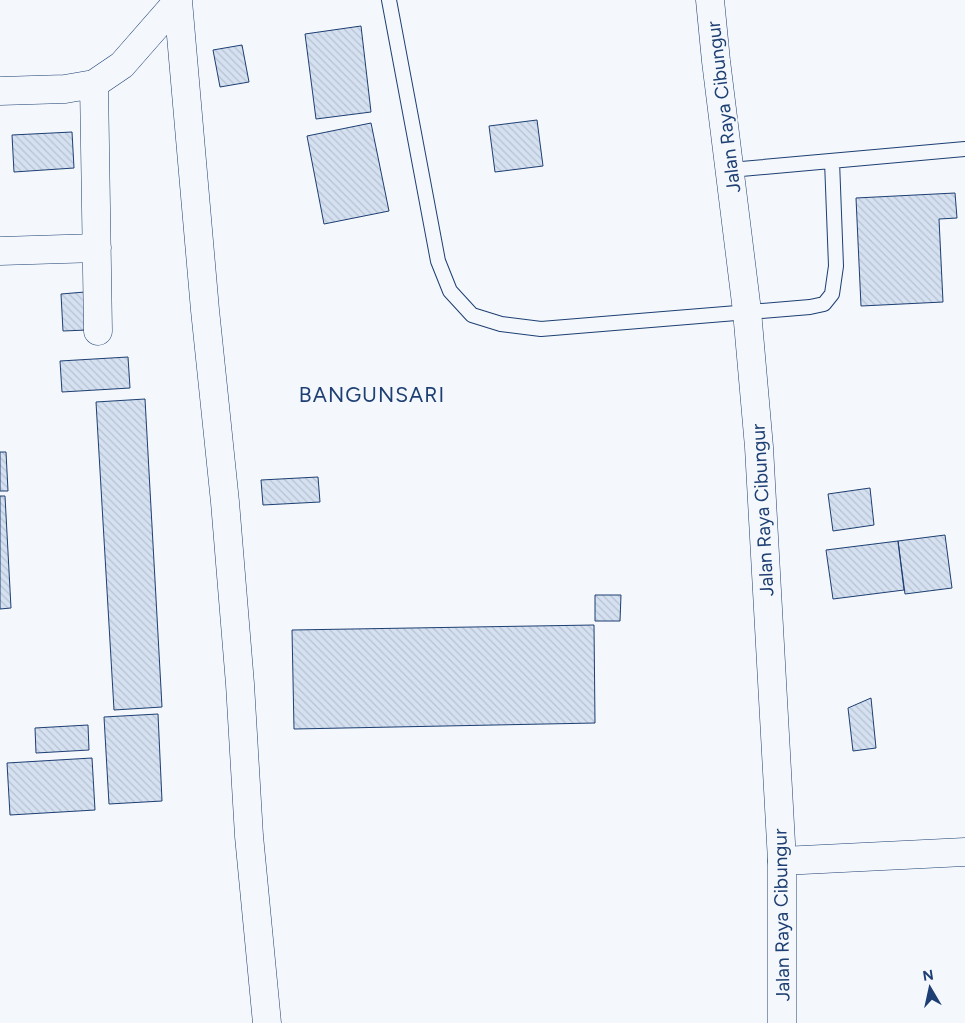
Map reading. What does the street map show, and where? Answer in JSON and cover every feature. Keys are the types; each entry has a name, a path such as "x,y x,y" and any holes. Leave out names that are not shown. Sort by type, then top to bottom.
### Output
{"main road":[{"path":"0,91 65,89 94,84 122,65 179,0"},
{"path":"179,0 204,310 225,502 240,684 249,836 267,1023"},
{"name":"Jalan Raya Cibungur","path":"710,0 747,311 759,456 782,861 782,1023"},
{"path":"94,84 98,331"},
{"path":"0,250 97,248"},
{"path":"782,861 965,852"}],"lane":[{"path":"389,0 438,261 450,291 472,315 501,324 541,330 810,307 824,304 832,294 836,266 832,161"},
{"path":"730,170 965,149"}],"building":[{"path":"361,26 371,112 316,119 305,34"},
{"path":"242,45 249,82 220,87 213,50"},
{"path":"537,120 543,166 495,172 489,126"},
{"path":"371,123 389,211 324,224 307,136"},
{"path":"72,132 74,168 14,172 12,135"},
{"path":"955,193 957,218 939,219 943,302 861,306 856,198"},
{"path":"85,292 87,330 63,331 61,294"},
{"path":"128,357 130,388 62,392 60,361"},
{"path":"145,399 162,707 114,710 96,402"},
{"path":"0,452 6,452 8,491 0,491"},
{"path":"318,477 320,502 263,505 261,480"},
{"path":"870,488 874,525 833,531 828,494"},
{"path":"0,496 5,496 11,608 0,609"},
{"path":"945,535 952,588 905,594 898,541"},
{"path":"898,541 904,590 833,599 826,550"},
{"path":"595,595 621,595 620,621 595,621"},
{"path":"594,625 595,723 294,729 292,630"},
{"path":"871,698 876,748 853,751 848,708"},
{"path":"158,714 162,801 109,804 104,717"},
{"path":"88,725 89,750 36,753 35,728"},
{"path":"92,758 95,810 10,815 7,763"}],"district":[{"name":"BANGUNSARI","path":"372,395"}]}
